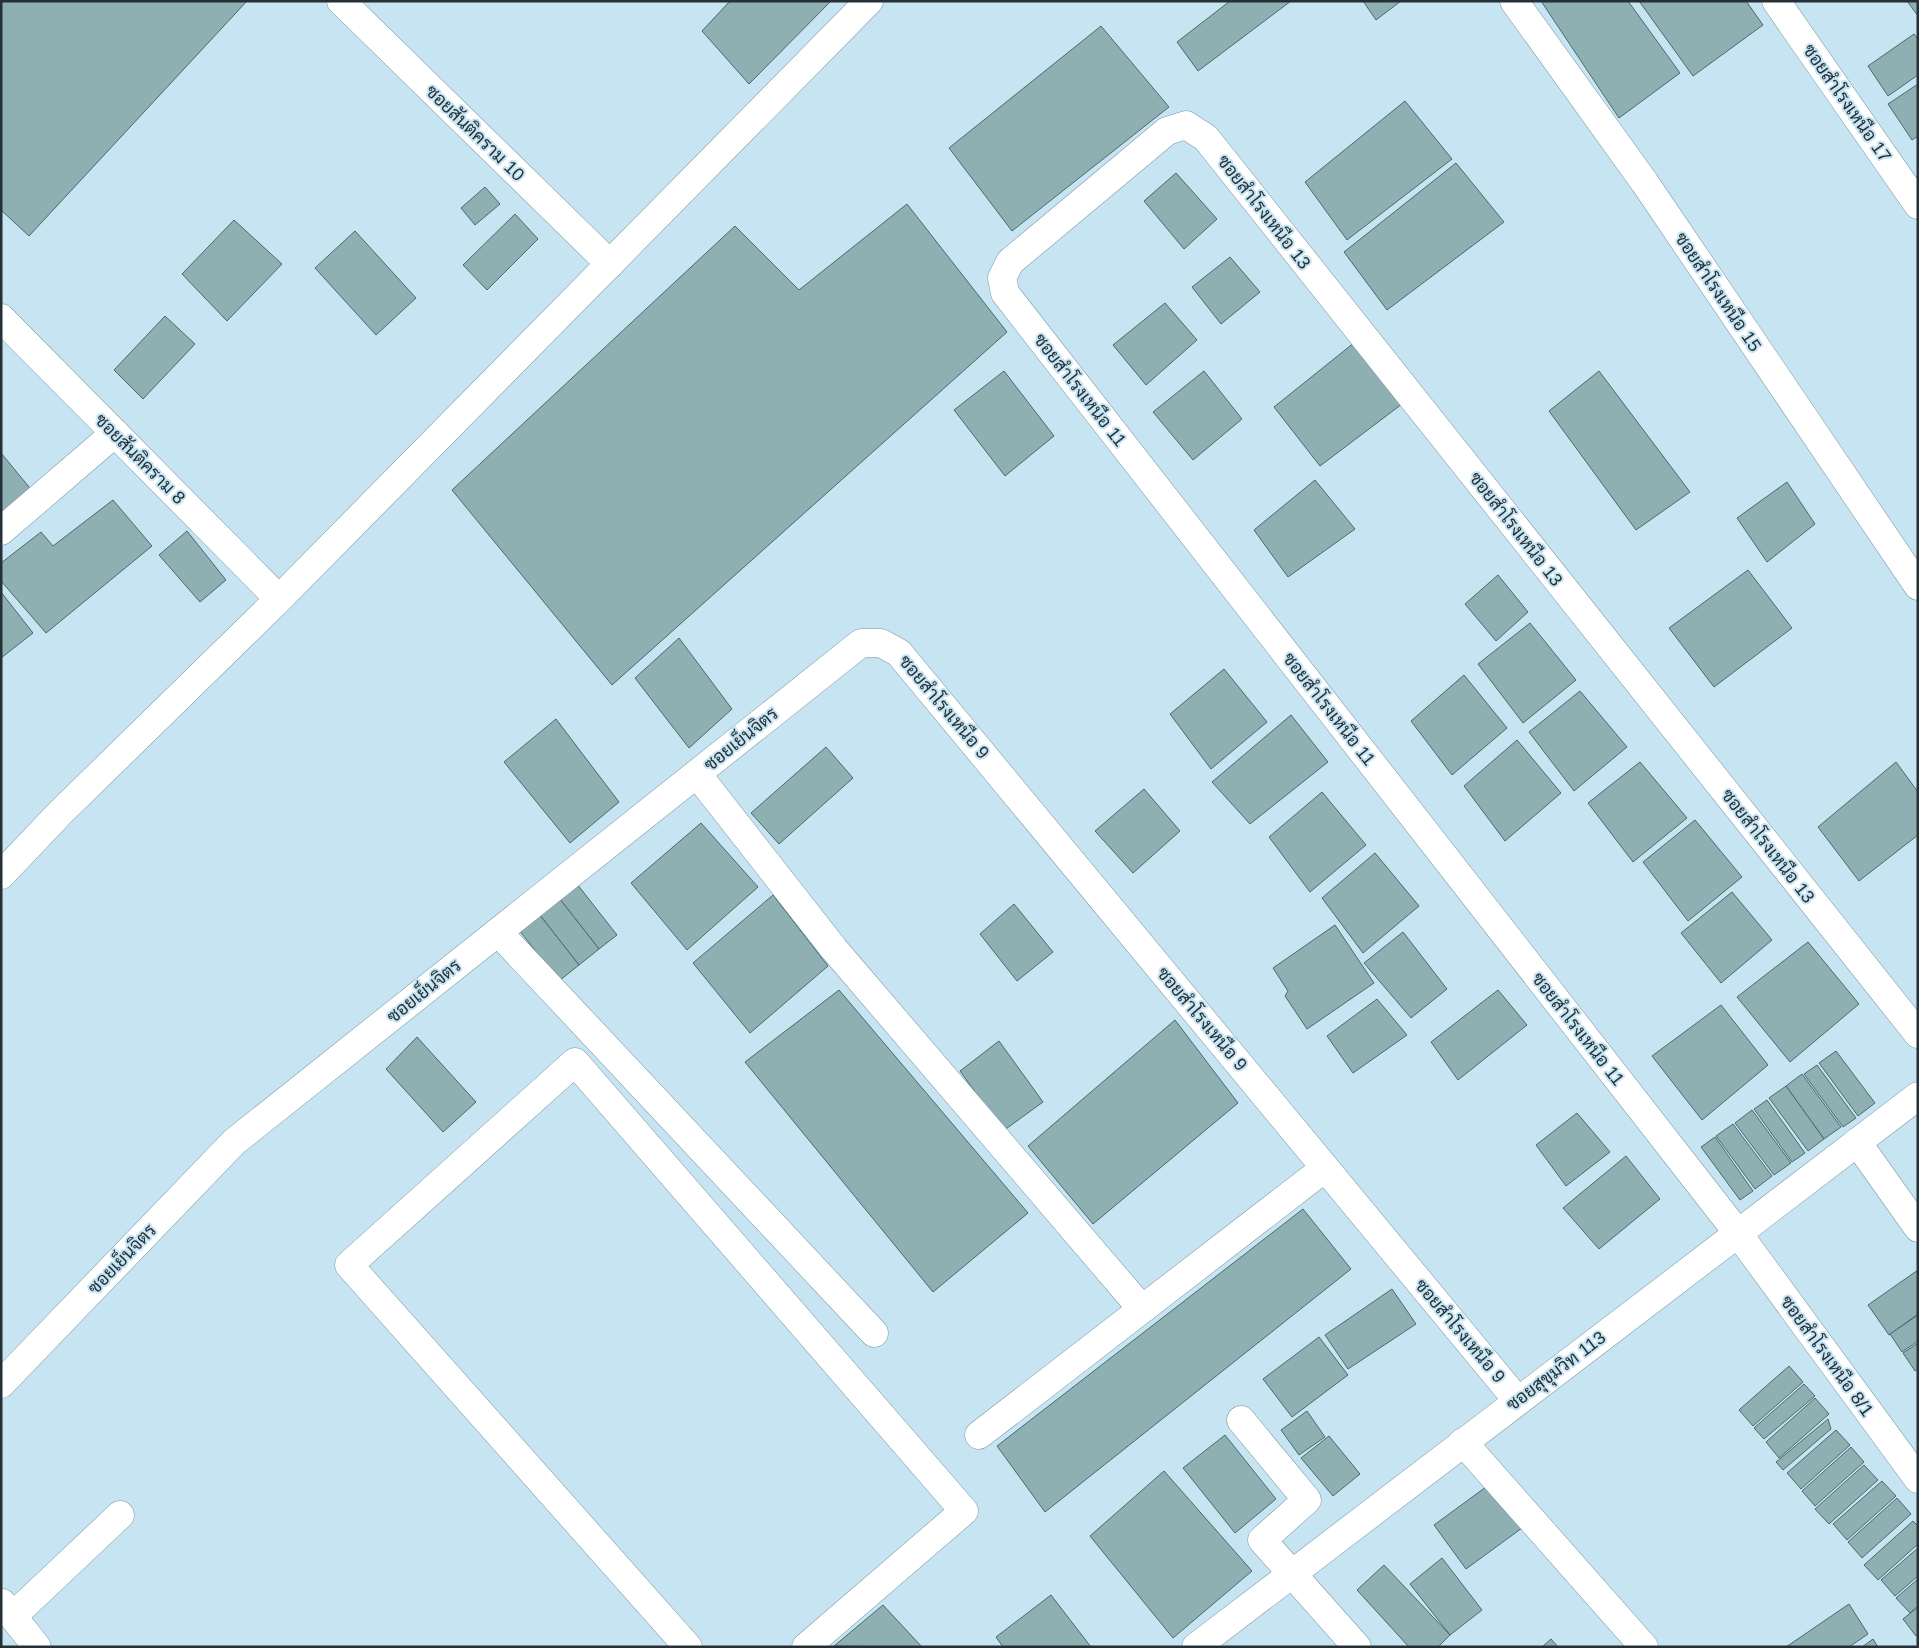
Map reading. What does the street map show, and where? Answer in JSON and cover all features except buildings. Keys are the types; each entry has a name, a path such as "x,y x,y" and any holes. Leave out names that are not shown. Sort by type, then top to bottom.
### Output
{"street":[{"name":"ซอยสันติคราม 10","path":"341,1 610,264"},
{"path":"1,874 60,813 279,599 869,1"},
{"name":"ซอยสำโรงเหนือ 15","path":"1514,1 1645,183 1918,586"},
{"name":"ซอยสำโรงเหนือ 17","path":"1776,1 1918,205"},
{"name":"ซอยสำโรงเหนือ 13","path":"1088,196 1167,131 1186,125 1206,138 1918,1034"},
{"name":"ซอยสำโรงเหนือ 11","path":"1088,196 1010,262 1002,278 1005,293 1737,1232"},
{"name":"ซอยสันติคราม 8","path":"1,318 279,599"},
{"path":"1,531 115,434"},
{"name":"ซอยเย็นจิตร","path":"1,1384 234,1142 861,643 881,643"},
{"name":"ซอยสำโรงเหนือ 9","path":"881,643 899,652 1518,1401"},
{"path":"696,774 834,949 1142,1309"},
{"path":"498,932 874,1333"},
{"path":"688,1647 349,1265 575,1062 964,1511 814,1644"},
{"name":"ซอยสุขุมวิท 113","path":"1196,1647 1737,1232 1918,1096"},
{"path":"1857,1142 1918,1228"},
{"path":"979,1435 1325,1168"},
{"name":"ซอยสำโรงเหนือ 8/1","path":"1737,1232 1918,1479"},
{"path":"1242,1420 1307,1500 1262,1540 1358,1647"},
{"path":"1463,1442 1644,1647"},
{"path":"37,1647 7,1609 120,1515"}]}
